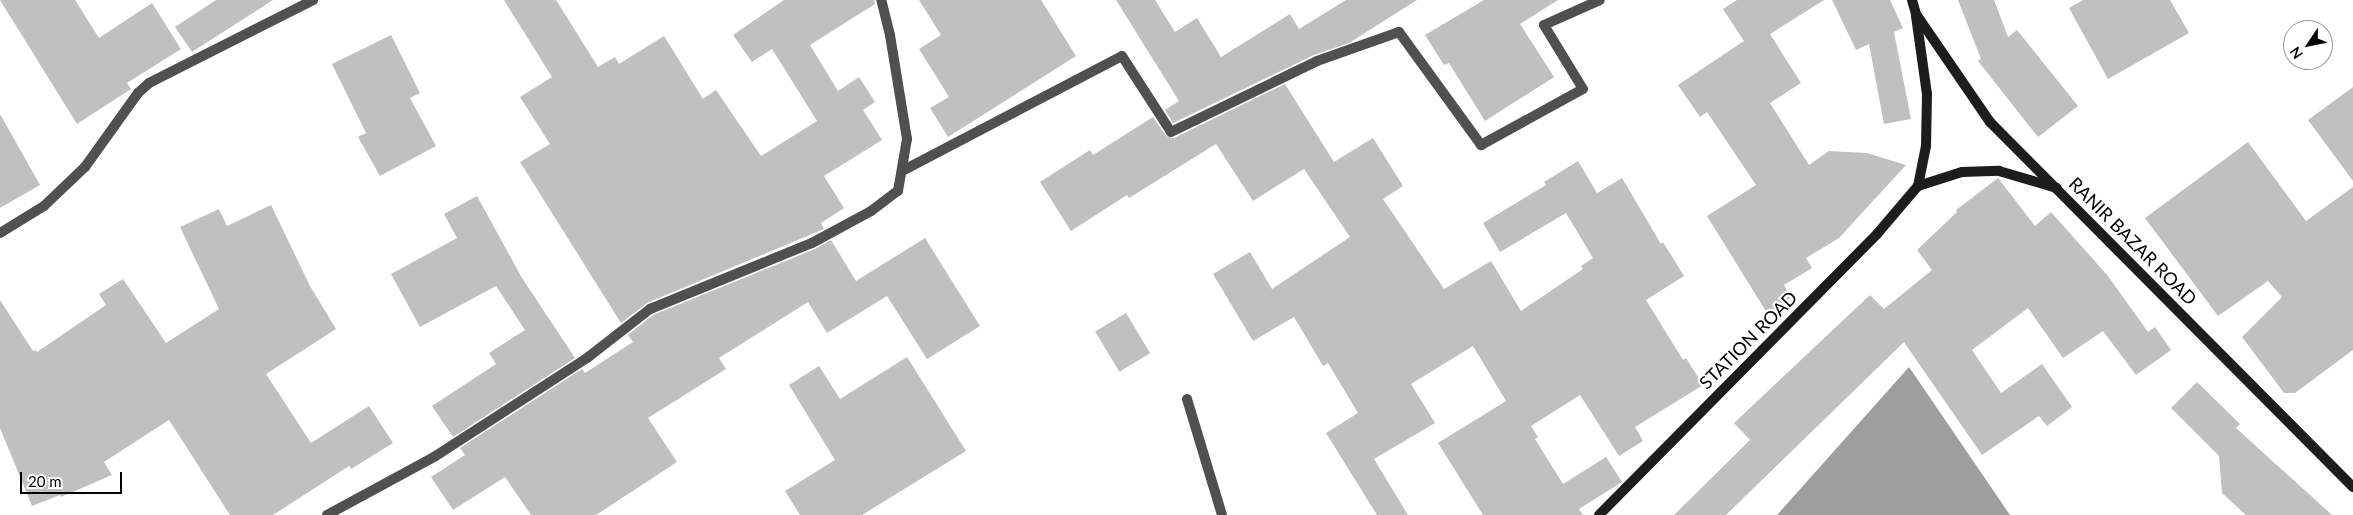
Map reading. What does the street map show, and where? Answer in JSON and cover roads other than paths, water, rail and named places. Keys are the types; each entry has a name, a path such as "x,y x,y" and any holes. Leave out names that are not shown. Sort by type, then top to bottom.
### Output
{"street":[{"path":"0,232 44,206 85,167 138,93 149,83 313,0"},
{"path":"327,515 434,457 587,358 650,309 812,243 871,211 898,191 908,139 890,35 881,0"},
{"path":"902,171 1122,56 1171,132 1317,61 1399,32 1481,145 1583,89 1544,25 1600,0"},
{"name":"RANIR BAZAR ROAD","path":"1912,0 1916,14 1990,122 2058,188 2353,487"},
{"name":"STATION ROAD","path":"1599,515 1877,234 1918,186 1926,146 1927,94 1916,14"},
{"path":"1918,186 1962,172 1999,171 2058,188"},
{"path":"1187,398 1222,515"}]}
